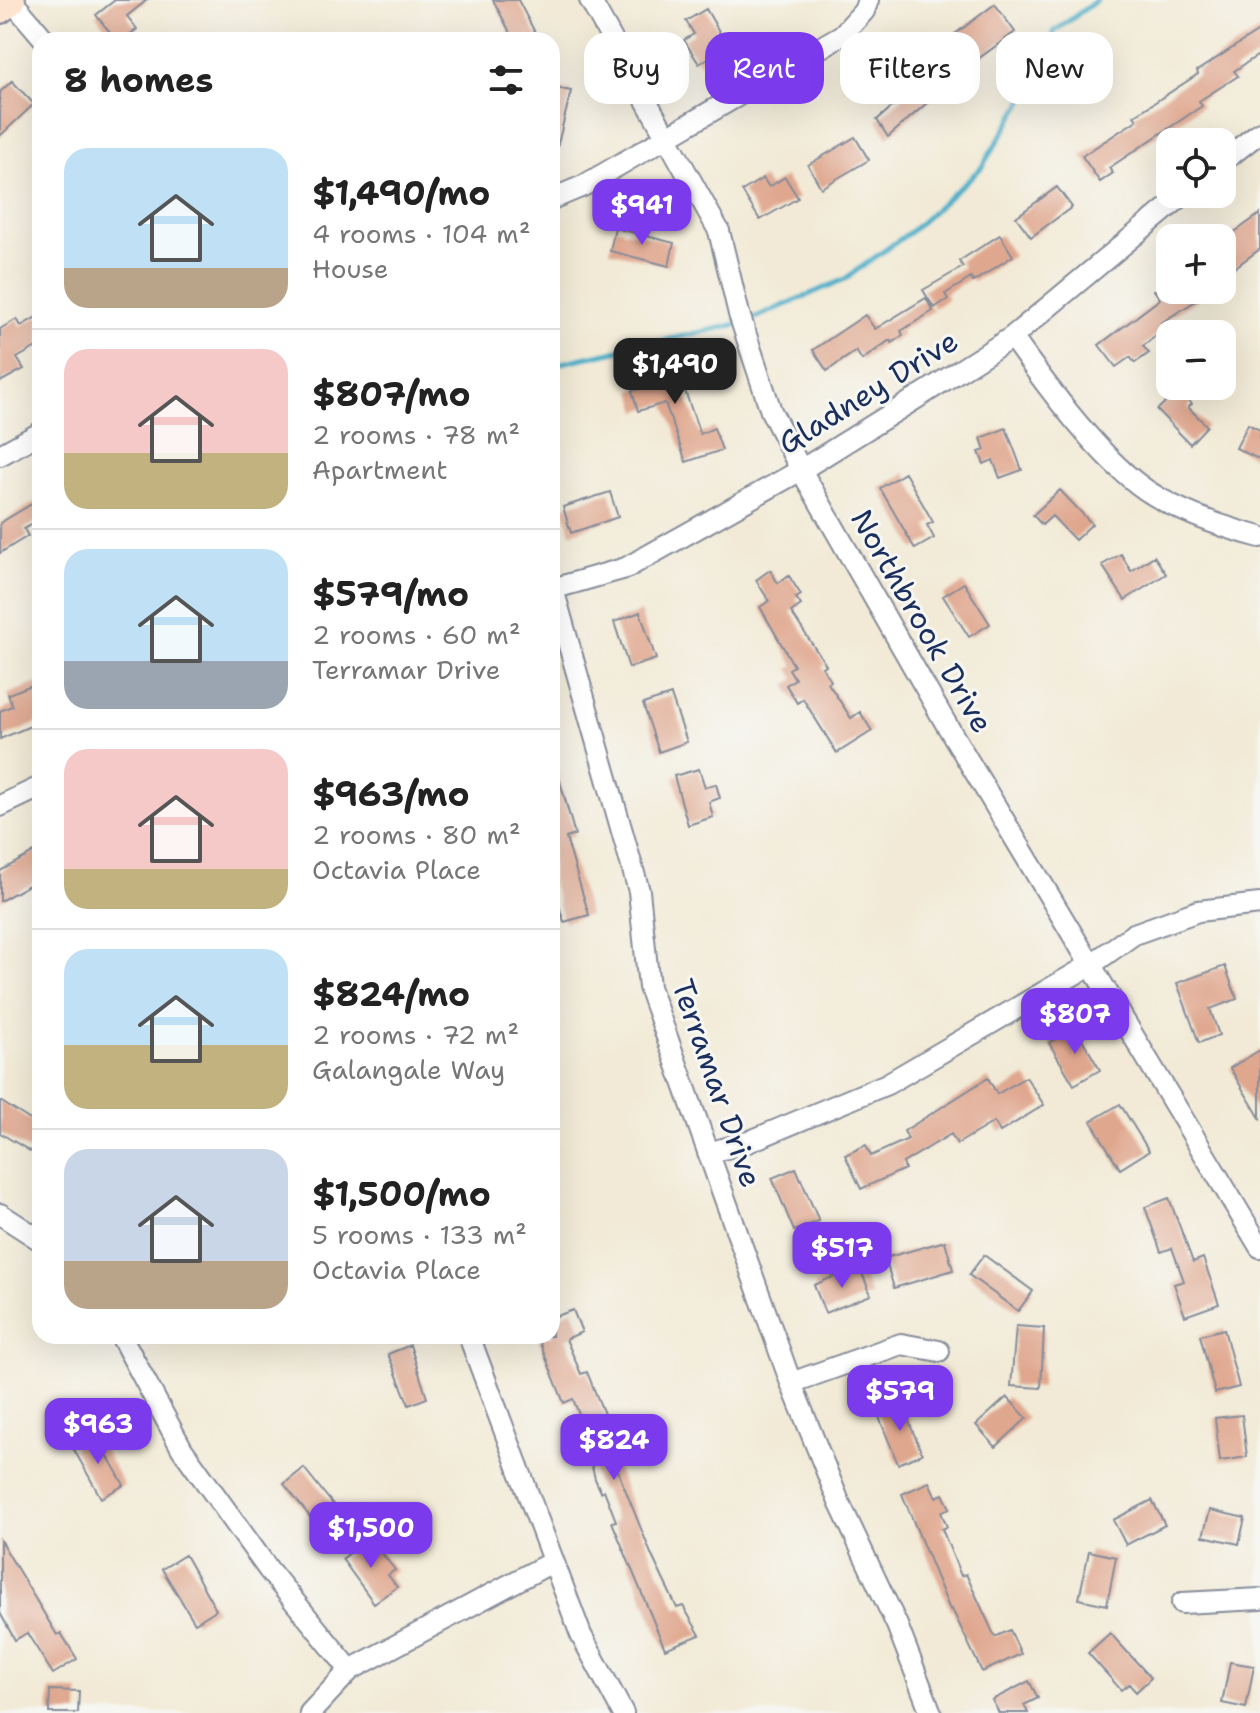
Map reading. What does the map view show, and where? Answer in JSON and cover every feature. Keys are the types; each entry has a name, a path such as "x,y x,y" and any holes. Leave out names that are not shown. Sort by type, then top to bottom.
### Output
{"street":[{"path":"0,9 11,0 38,32"},
{"name":"Northbrook Drive","path":"590,0 719,231 739,314 771,411 801,470 945,722 1260,1247"},
{"path":"560,195 667,137 842,35 864,11 868,0"},
{"path":"1236,151 1260,132"},
{"name":"Gladney Drive","path":"560,587 626,568 801,470 1012,337 1167,208"},
{"path":"1012,337 1051,390 1109,457 1146,490 1225,528 1260,537"},
{"path":"0,455 32,437"},
{"name":"Terramar Drive","path":"560,617 639,891 649,987 791,1383 839,1502 897,1625 931,1713"},
{"path":"0,806 32,791"},
{"path":"708,1153 748,1142 887,1084 1092,964 1134,934 1198,911 1260,904"},
{"path":"0,1214 32,1235"},
{"path":"125,1344 182,1449 268,1569 350,1670"},
{"path":"472,1344 581,1635 623,1713"},
{"path":"791,1383 901,1344 939,1351"},
{"path":"310,1713 350,1670 552,1562"},
{"path":"1182,1603 1260,1599"}],"building":[{"path":"115,0 147,0 127,16 137,29 133,32 110,32 96,15"},
{"path":"493,0 518,0 535,32 510,32"},
{"path":"995,4 1015,32 996,32 996,46 980,57 980,32 958,32"},
{"path":"706,9 719,32 705,32 705,60 699,64 689,48 689,37 694,34 686,21"},
{"path":"1260,30 1260,54 1234,71 1238,76 1199,101 1202,106 1169,128 1156,128 1156,137 1109,168 1113,173 1100,182 1082,156 1137,120 1134,116 1198,74 1197,71"},
{"path":"12,81 32,102 32,106 0,136 0,92"},
{"path":"560,89 571,91 560,136"},
{"path":"895,104 926,104 888,137 877,120"},
{"path":"855,137 869,160 821,188 808,165"},
{"path":"785,177 798,198 760,220 742,191 763,178 769,187"},
{"path":"1057,187 1072,207 1031,237 1016,217"},
{"path":"1260,214 1260,249 1236,267 1236,231"},
{"path":"615,228 674,243 669,266 610,251"},
{"path":"1000,235 1013,256 973,282 971,278 945,294 948,299 934,308 923,290 963,267 959,261"},
{"path":"926,298 933,311 901,331 903,335 892,343 890,340 862,360 856,351 827,371 813,350 865,315 875,329"},
{"path":"1156,302 1191,304 1166,320 1156,320 1156,336 1143,346 1149,353 1135,363 1130,357 1116,367 1099,345"},
{"path":"17,319 21,326 32,320 32,350 17,358 24,369 0,382 0,329"},
{"path":"670,348 700,434 714,428 722,450 686,462 665,403 638,411 632,391 655,384 645,355"},
{"path":"1168,400 1188,400 1192,404 1188,407 1207,426 1190,444 1157,410"},
{"path":"1248,424 1260,430 1260,460 1236,448"},
{"path":"1006,428 1022,470 1000,478 993,460 984,464 979,452 985,450 981,438"},
{"path":"905,473 933,522 927,525 934,538 915,549 880,488"},
{"path":"1060,490 1092,524 1075,540 1052,516 1042,525 1033,515"},
{"path":"610,492 618,517 571,533 563,507"},
{"path":"32,504 32,524 24,529 28,536 0,553 0,523"},
{"path":"1121,554 1131,571 1154,556 1166,574 1125,600 1102,565"},
{"path":"770,570 778,583 789,576 801,595 796,598 801,605 791,612 826,665 822,667 831,681 828,683 851,718 860,712 872,731 837,753 803,699 797,703 786,685 795,679 789,669 794,666 760,607 769,601 756,580"},
{"path":"964,583 990,624 969,637 943,596"},
{"path":"640,612 656,659 629,668 614,622"},
{"path":"32,685 32,725 0,739 0,711 12,706 8,694"},
{"path":"671,695 687,742 659,752 643,704"},
{"path":"699,769 705,787 716,784 720,798 709,802 713,817 688,825 674,776"},
{"path":"560,781 575,835 566,838 589,915 564,922 560,909"},
{"path":"32,853 32,883 0,901 0,871"},
{"path":"1225,966 1237,999 1210,1009 1219,1035 1199,1043 1177,983"},
{"path":"1075,1027 1100,1070 1074,1085 1049,1043"},
{"path":"1260,1050 1260,1118 1230,1068"},
{"path":"1026,1077 1044,1105 1000,1132 994,1122 957,1144 951,1134 903,1163 905,1169 861,1189 845,1155 866,1145 871,1156 908,1139 904,1131 988,1078 997,1094"},
{"path":"0,1101 32,1121 32,1152 0,1133"},
{"path":"1120,1104 1149,1151 1120,1169 1091,1121"},
{"path":"796,1168 819,1221 794,1231 772,1178"},
{"path":"1169,1198 1193,1262 1203,1258 1219,1304 1185,1316 1174,1284 1184,1281 1172,1248 1161,1252 1145,1207"},
{"path":"945,1241 953,1270 894,1288 885,1258"},
{"path":"984,1255 1033,1291 1018,1311 969,1275"},
{"path":"859,1266 871,1295 825,1313 814,1285"},
{"path":"573,1310 582,1332 566,1339 581,1374 587,1372 608,1424 604,1425 617,1457 613,1459 652,1556 677,1608 683,1606 700,1635 665,1649 612,1522 616,1521 604,1490 601,1492 595,1479 588,1450 592,1448 573,1399 564,1403 540,1344 560,1344 560,1315"},
{"path":"1016,1326 1044,1328 1041,1388 1011,1386"},
{"path":"1224,1329 1239,1387 1215,1393 1200,1335"},
{"path":"410,1345 427,1398 409,1405 388,1354"},
{"path":"1007,1397 1027,1418 996,1447 976,1425"},
{"path":"901,1402 922,1454 898,1464 877,1412"},
{"path":"1242,1415 1247,1457 1220,1461 1215,1418"},
{"path":"96,1435 124,1485 101,1498 73,1448"},
{"path":"304,1468 343,1517 323,1533 284,1484"},
{"path":"929,1482 936,1497 943,1494 950,1508 941,1512 947,1527 942,1529 961,1576 966,1574 995,1637 1010,1630 1021,1654 982,1672 950,1610 902,1494"},
{"path":"1152,1500 1165,1525 1126,1545 1113,1520"},
{"path":"1210,1510 1245,1518 1239,1544 1203,1536"},
{"path":"370,1538 395,1570 388,1575 397,1587 374,1603 342,1559"},
{"path":"0,1540 57,1635 61,1633 77,1659 53,1674 27,1633 15,1640 0,1613"},
{"path":"1089,1551 1116,1557 1107,1605 1079,1599"},
{"path":"185,1555 216,1610 195,1623 162,1569"},
{"path":"1110,1633 1151,1678 1136,1692 1129,1684 1121,1690 1088,1653"},
{"path":"1230,1662 1254,1666 1246,1708 1222,1703"},
{"path":"1029,1681 1038,1698 1024,1705 1028,1713 999,1713 992,1700"},
{"path":"50,1690 79,1691 78,1713 49,1713"}],"waterway":[{"path":"748,321 845,279 910,232 981,168 1027,95 1055,31 1097,0"},
{"path":"560,363 738,324"}]}
